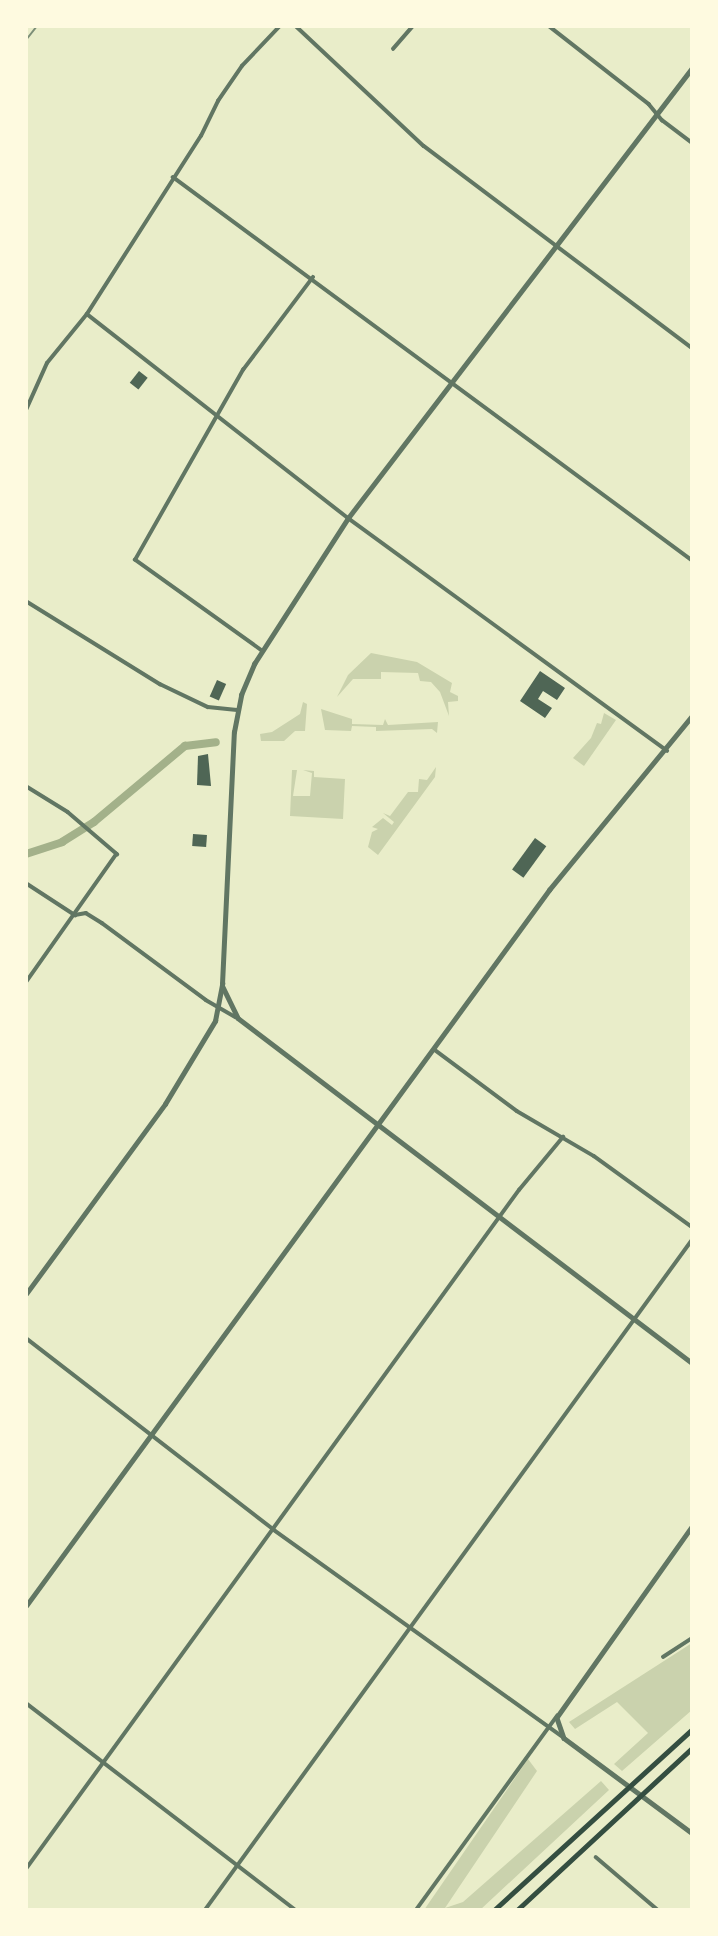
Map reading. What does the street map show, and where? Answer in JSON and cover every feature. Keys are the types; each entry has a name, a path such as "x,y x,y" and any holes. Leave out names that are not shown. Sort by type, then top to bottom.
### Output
{"highway":[{"path":"494,1910 692,1729"},
{"path":"517,1910 692,1748"}],"street":[{"path":"26,410 47,363 87,314 242,66 280,26"},
{"path":"296,26 424,146 692,348"},
{"path":"393,49 413,26"},
{"path":"549,26 692,143"},
{"path":"26,1294 210,1035 219,1008 222,984 237,710 262,651 348,519 692,68"},
{"path":"173,177 313,277 692,560"},
{"path":"262,651 135,559 243,370 313,277"},
{"path":"87,314 219,415 348,519 667,751"},
{"path":"26,601 160,684 208,707 237,710"},
{"path":"26,1606 557,880 667,751 692,716"},
{"path":"26,786 68,812 117,853 26,983"},
{"path":"26,883 75,915 86,913 103,923 219,1008 238,1018 499,1220 692,1363"},
{"path":"222,984 238,1018"},
{"path":"435,1049 517,1111 563,1137 692,1227"},
{"path":"26,1869 499,1220 563,1137"},
{"path":"205,1910 692,1240"},
{"path":"26,1338 274,1530 692,1833"},
{"path":"416,1910 692,1527"},
{"path":"663,1657 692,1637"},
{"path":"26,1703 236,1867 296,1910"},
{"path":"558,1714 564,1738"},
{"path":"596,1857 657,1910"}],"green space":[{"path":"371,653 417,662 452,683 450,692 458,696 458,701 448,702 449,716 440,692 431,682 420,681 418,673 381,672 381,679 353,679 337,697 348,675"},
{"path":"303,702 307,704 305,731 295,731 284,741 261,741 260,734 272,732 300,714"},
{"path":"321,709 352,719 352,724 383,725 385,719 388,725 438,722 437,733 432,729 376,731 376,727 352,726 351,731 325,730"},
{"path":"604,713 616,720 584,766 573,758 591,738 597,723 601,724"},
{"path":"436,767 435,777 378,855 368,847 372,832 378,829 372,827 383,818 392,825 394,822 383,813 390,816 408,792 418,792 419,779 427,780"},
{"path":"292,770 297,770 293,796 310,796 312,773 303,770 314,771 314,777 345,779 343,819 290,816"},
{"path":"692,1643 692,1710 622,1771 614,1764 648,1733 617,1702 575,1729 569,1722"},
{"path":"528,1759 537,1771 445,1908 463,1902 601,1781 609,1790 480,1910 424,1910"}],"building":[{"path":"139,371 148,378 138,390 130,383"},
{"path":"540,671 565,688 557,700 543,691 538,699 552,708 545,718 520,701"},
{"path":"217,680 226,684 219,701 210,696"},
{"path":"208,754 211,786 197,785 198,756"},
{"path":"193,834 207,835 206,847 192,846"},
{"path":"535,838 546,846 523,878 512,870"}],"waterway":[{"path":"26,854 62,842 94,822 185,746 216,742"}],"railway":[{"path":"26,40 37,26"}]}
